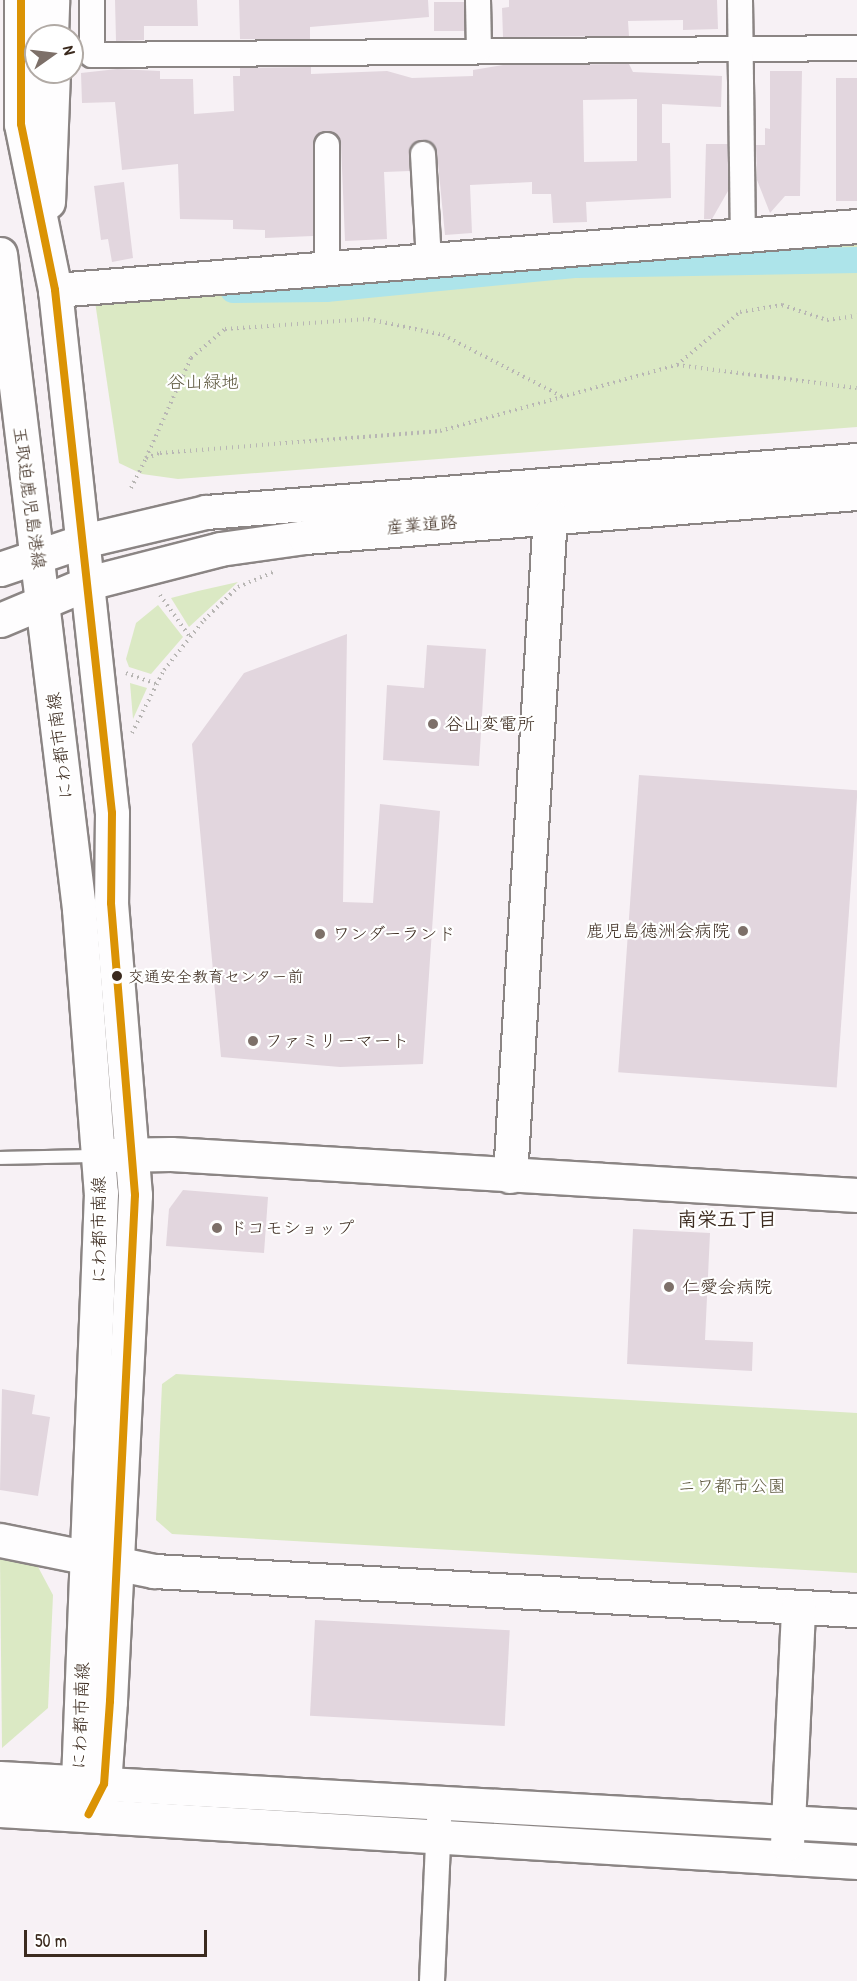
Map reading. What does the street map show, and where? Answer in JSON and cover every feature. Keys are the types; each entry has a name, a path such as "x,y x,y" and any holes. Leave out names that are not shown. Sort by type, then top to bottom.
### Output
{"street":[{"path":"21,0 21,124 46,234 55,290 88,583"},
{"path":"51,24 52,0"},
{"path":"92,0 92,55 857,48"},
{"path":"478,0 479,50"},
{"path":"740,0 743,234"},
{"path":"46,234 55,126 53,84"},
{"path":"327,146 327,268"},
{"path":"423,154 429,260"},
{"path":"55,290 857,226"},
{"name":"玉取迫鹿児島港線","path":"0,254 42,598"},
{"name":"産業道路","path":"0,569 82,541 206,512 332,498 857,460"},
{"name":"産業道路","path":"0,620 42,598 88,583 220,549 305,537 550,515 857,493"},
{"path":"510,1176 550,515"},
{"name":"にわ都市南線","path":"88,583 112,813 111,903 135,1195 103,1561 89,1814"},
{"name":"にわ都市南線","path":"42,598 79,909 98,1156 98,1366 103,1561"},
{"path":"98,1156 130,1155 857,1195"},
{"path":"0,1540 153,1570 857,1610"},
{"path":"786,1858 798,1607"},
{"path":"0,1778 440,1806 857,1826"},
{"path":"432,1981 440,1806"},
{"path":"0,1810 857,1862"}],"lane":[{"path":"0,1158 98,1156"}],"path":[{"path":"677,365 740,312 782,305 827,320 857,316"},
{"path":"131,488 191,357 225,329 368,319 443,335 562,396"},
{"path":"146,458 440,431 677,365 857,388"},
{"path":"130,742 156,684 190,638 238,587 277,571"},
{"path":"160,596 190,638"},
{"path":"121,672 156,684"}],"green space":[{"name":"谷山緑地","path":"857,242 857,427 178,479 142,474 119,463 94,295"},
{"path":"238,582 189,627 171,598 198,591"},
{"path":"158,605 183,637 151,674 129,667 126,659 136,623"},
{"path":"130,683 147,688 133,719"},
{"name":"ニワ都市公園","path":"176,1374 857,1413 857,1573 172,1534 156,1520 162,1384"},
{"path":"0,1558 37,1565 53,1595 48,1708 2,1748"}],"building":[{"path":"115,0 197,0 198,26 144,26 144,40 116,41"},
{"path":"239,0 428,0 429,17 310,27 310,39 240,39"},
{"path":"509,0 717,0 718,29 683,30 683,20 628,21 629,36 503,37 502,8 509,7"},
{"path":"434,2 464,2 464,31 434,31"},
{"path":"629,64 633,72 722,76 721,107 662,104 662,143 670,143 671,198 586,202 587,222 553,223 551,194 532,194 532,182 470,185 472,233 445,235 437,153 422,140 410,148 410,171 384,172 387,239 345,241 341,144 328,131 313,144 313,236 265,238 265,230 233,229 233,220 180,219 178,164 122,170 115,102 82,103 81,84 84,84 84,73 117,69 160,71 160,79 193,79 194,114 234,111 233,76 240,76 240,68 311,67 311,74 387,71 412,78 473,76 473,70 503,65","holes":["637,99 637,161 584,162 583,100"]},
{"path":"770,71 802,71 800,196 785,196 770,213 757,180 756,145 765,145 765,128 770,129"},
{"path":"836,78 857,78 857,201 836,201"},
{"path":"706,144 728,144 728,191 712,219 704,219"},
{"path":"124,182 133,258 112,262 108,239 101,240 94,186"},
{"name":"ワンダーランド","path":"347,634 343,902 373,903 380,804 440,811 423,1064 340,1067 221,1057 192,744 244,673"},
{"name":"谷山変電所","path":"427,645 486,649 479,766 383,760 387,685 424,688"},
{"name":"鹿児島徳洲会病院","path":"639,775 857,790 837,1088 618,1072"},
{"name":"ドコモショップ","path":"183,1190 268,1197 264,1253 166,1246 169,1209"},
{"name":"仁愛会病院","path":"633,1229 710,1233 705,1340 753,1342 752,1371 627,1364"},
{"path":"2,1389 35,1395 32,1414 50,1417 38,1496 0,1490"},
{"path":"315,1620 510,1630 505,1726 310,1716"}],"waterway":[{"path":"233,290 326,289 577,265 857,260"}],"transit line":[{"path":"21,0 21,124 55,290 112,813 111,903 135,1195 104,1784 89,1814"}],"place":[{"name":"谷山変電所","path":"433,724"},
{"name":"鹿児島徳洲会病院","path":"743,931"},
{"name":"ワンダーランド","path":"320,934"},
{"name":"交通安全教育センター前","path":"117,976"},
{"name":"ファミリーマート","path":"253,1041"},
{"name":"ドコモショップ","path":"217,1228"},
{"name":"仁愛会病院","path":"669,1287"}],"district":[{"name":"南栄五丁目","path":"727,1218"}]}
